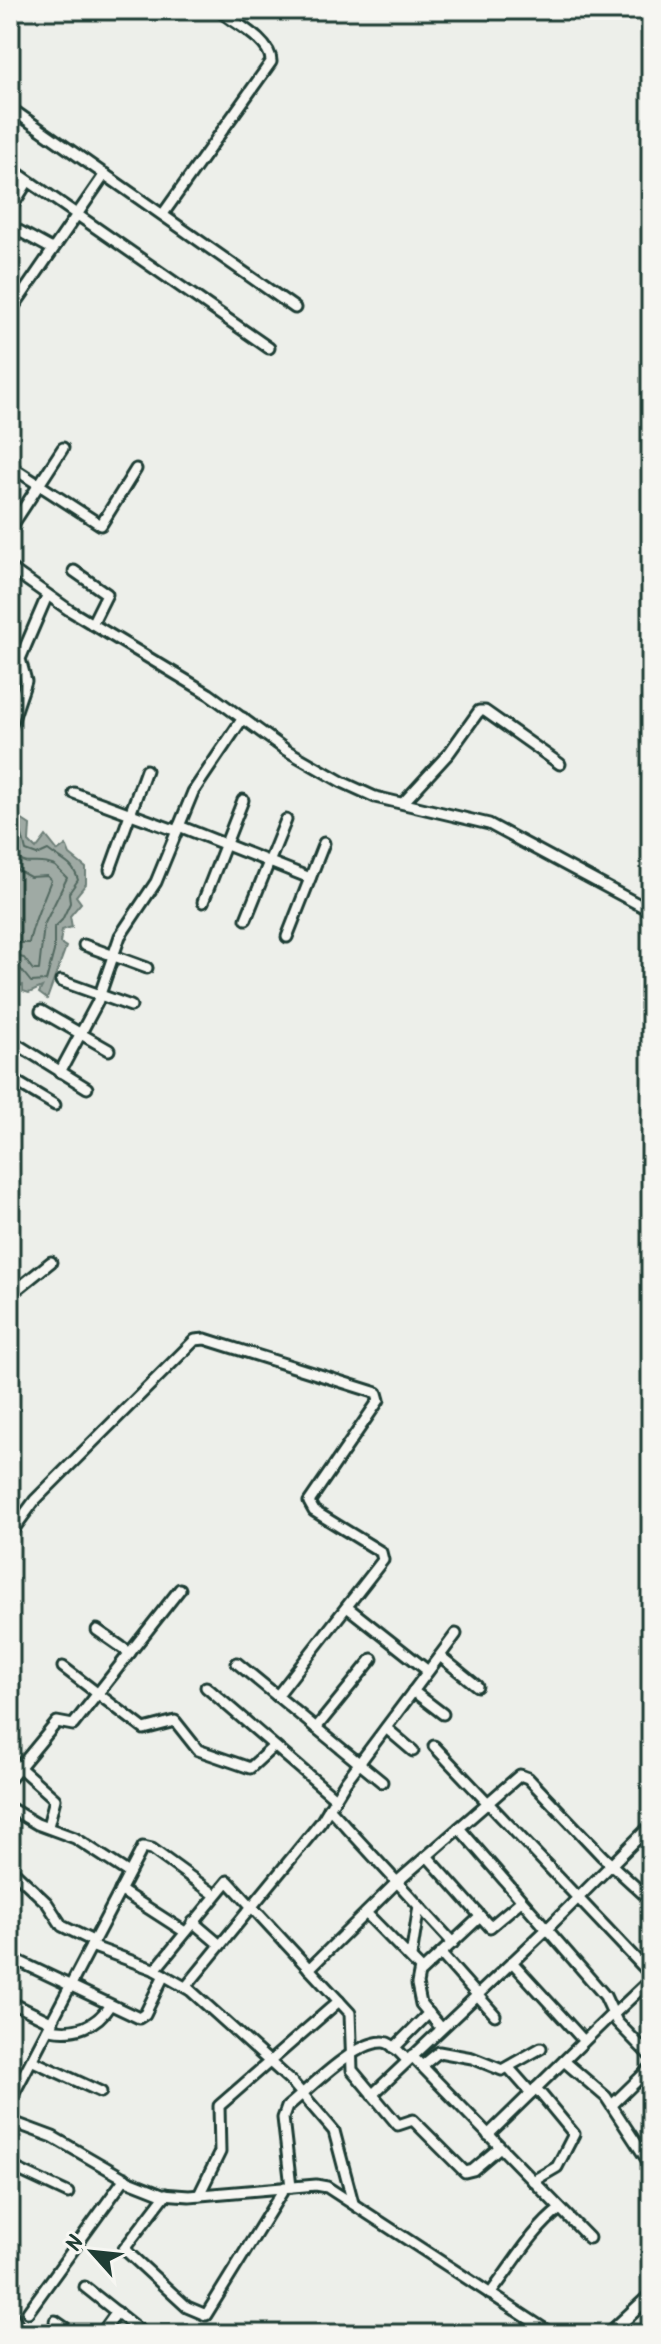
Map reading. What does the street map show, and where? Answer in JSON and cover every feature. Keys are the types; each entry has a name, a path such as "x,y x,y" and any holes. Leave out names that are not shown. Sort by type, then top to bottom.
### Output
{"main road":[{"path":"611,2334 651,2298"}],"street":[{"path":"163,214 271,62 269,51 262,44 218,10"},
{"path":"10,108 295,308"},
{"path":"10,168 269,348"},
{"path":"10,312 105,174"},
{"path":"10,210 28,181"},
{"path":"10,226 52,249"},
{"path":"10,529 63,448"},
{"path":"10,466 101,525 136,469"},
{"path":"10,568 47,596 209,694 286,750 342,782 375,797 489,824 651,911"},
{"path":"74,571 107,594 92,624"},
{"path":"10,728 26,681 21,654 47,596"},
{"path":"403,803 449,753 479,711 560,764"},
{"path":"60,1072 100,994 123,930 156,882 193,792 243,718"},
{"path":"110,870 146,770"},
{"path":"74,793 224,844 310,878"},
{"path":"203,902 243,800"},
{"path":"246,919 286,820"},
{"path":"287,937 324,843"},
{"path":"84,945 147,968"},
{"path":"61,981 131,1006"},
{"path":"41,1011 109,1050"},
{"path":"10,1040 87,1088"},
{"path":"10,1078 55,1105"},
{"path":"10,1295 51,1262"},
{"path":"10,1534 35,1500 195,1340 205,1339 377,1393 379,1400 370,1417 309,1502 314,1511 384,1555 379,1567 277,1696"},
{"path":"10,1779 57,1722 71,1727 180,1589"},
{"path":"347,1607 428,1671"},
{"path":"97,1630 130,1653"},
{"path":"186,1987 329,1808 456,1634"},
{"path":"440,1656 477,1686"},
{"path":"316,1728 372,1659"},
{"path":"237,1663 382,1782"},
{"path":"63,1667 144,1729 175,1721 198,1750 250,1768 274,1746"},
{"path":"206,1687 335,1798"},
{"path":"413,1691 443,1714"},
{"path":"386,1728 413,1751"},
{"path":"434,1746 651,1977 488,2135"},
{"path":"10,1759 55,1799 48,1826"},
{"path":"309,1969 397,1882 524,1776 612,1866 651,1901"},
{"path":"10,1808 75,1838 129,1873"},
{"path":"329,1808 453,1943"},
{"path":"372,2095 546,1930 651,1825"},
{"path":"459,1828 605,1996 617,2022 651,2057"},
{"path":"10,2101 140,1851 148,1847 214,1894"},
{"path":"427,1856 492,1927 521,1901"},
{"path":"10,1868 47,1903 62,1926 186,1987 303,2094 334,2131 353,2203"},
{"path":"10,1935 14,1940 10,1955 70,1987 141,2018 159,1973 185,1932 228,1881 352,2018 352,2070 398,2125 413,2120 465,2172 473,2170 500,2147"},
{"path":"120,1890 185,1932"},
{"path":"411,1957 419,1906"},
{"path":"366,1913 411,1957 421,1972"},
{"path":"441,2028 420,2000 417,1984 421,1972 480,1917"},
{"path":"193,1922 220,1945"},
{"path":"441,1954 495,2015"},
{"path":"512,1962 584,2041"},
{"path":"199,2195 220,2152 219,2106 339,2001"},
{"path":"10,2002 51,2026 75,2033 99,2018 110,2005"},
{"path":"394,2048 429,2013"},
{"path":"166,2194 124,2249 187,2307 206,2315 288,2187 283,2112 351,2054 381,2042 422,2066 589,2238"},
{"path":"422,2066 439,2052 472,2058 494,2069 508,2067 541,2048"},
{"path":"33,2061 101,2092"},
{"path":"564,2061 612,2105 651,2166"},
{"path":"508,2067 574,2134 557,2167 533,2181"},
{"path":"612,2105 651,2067"},
{"path":"10,2121 78,2150 146,2190 199,2195 288,2187 327,2187 552,2334"},
{"path":"10,2166 68,2193"},
{"path":"28,2312 125,2178"},
{"path":"490,2294 526,2249 540,2224 560,2209"},
{"path":"85,2287 144,2334"},
{"path":"10,2311 23,2334"},
{"path":"101,2334 117,2312"},
{"path":"55,2321 74,2334"}],"water":[{"path":"10,812 30,825 29,842 36,849 46,836 58,851 66,845 70,855 86,868 86,884 76,896 81,903 70,916 72,927 62,930 60,943 66,947 47,999 39,993 42,987 29,993 23,991 23,985 15,987 15,974 10,972"}]}
